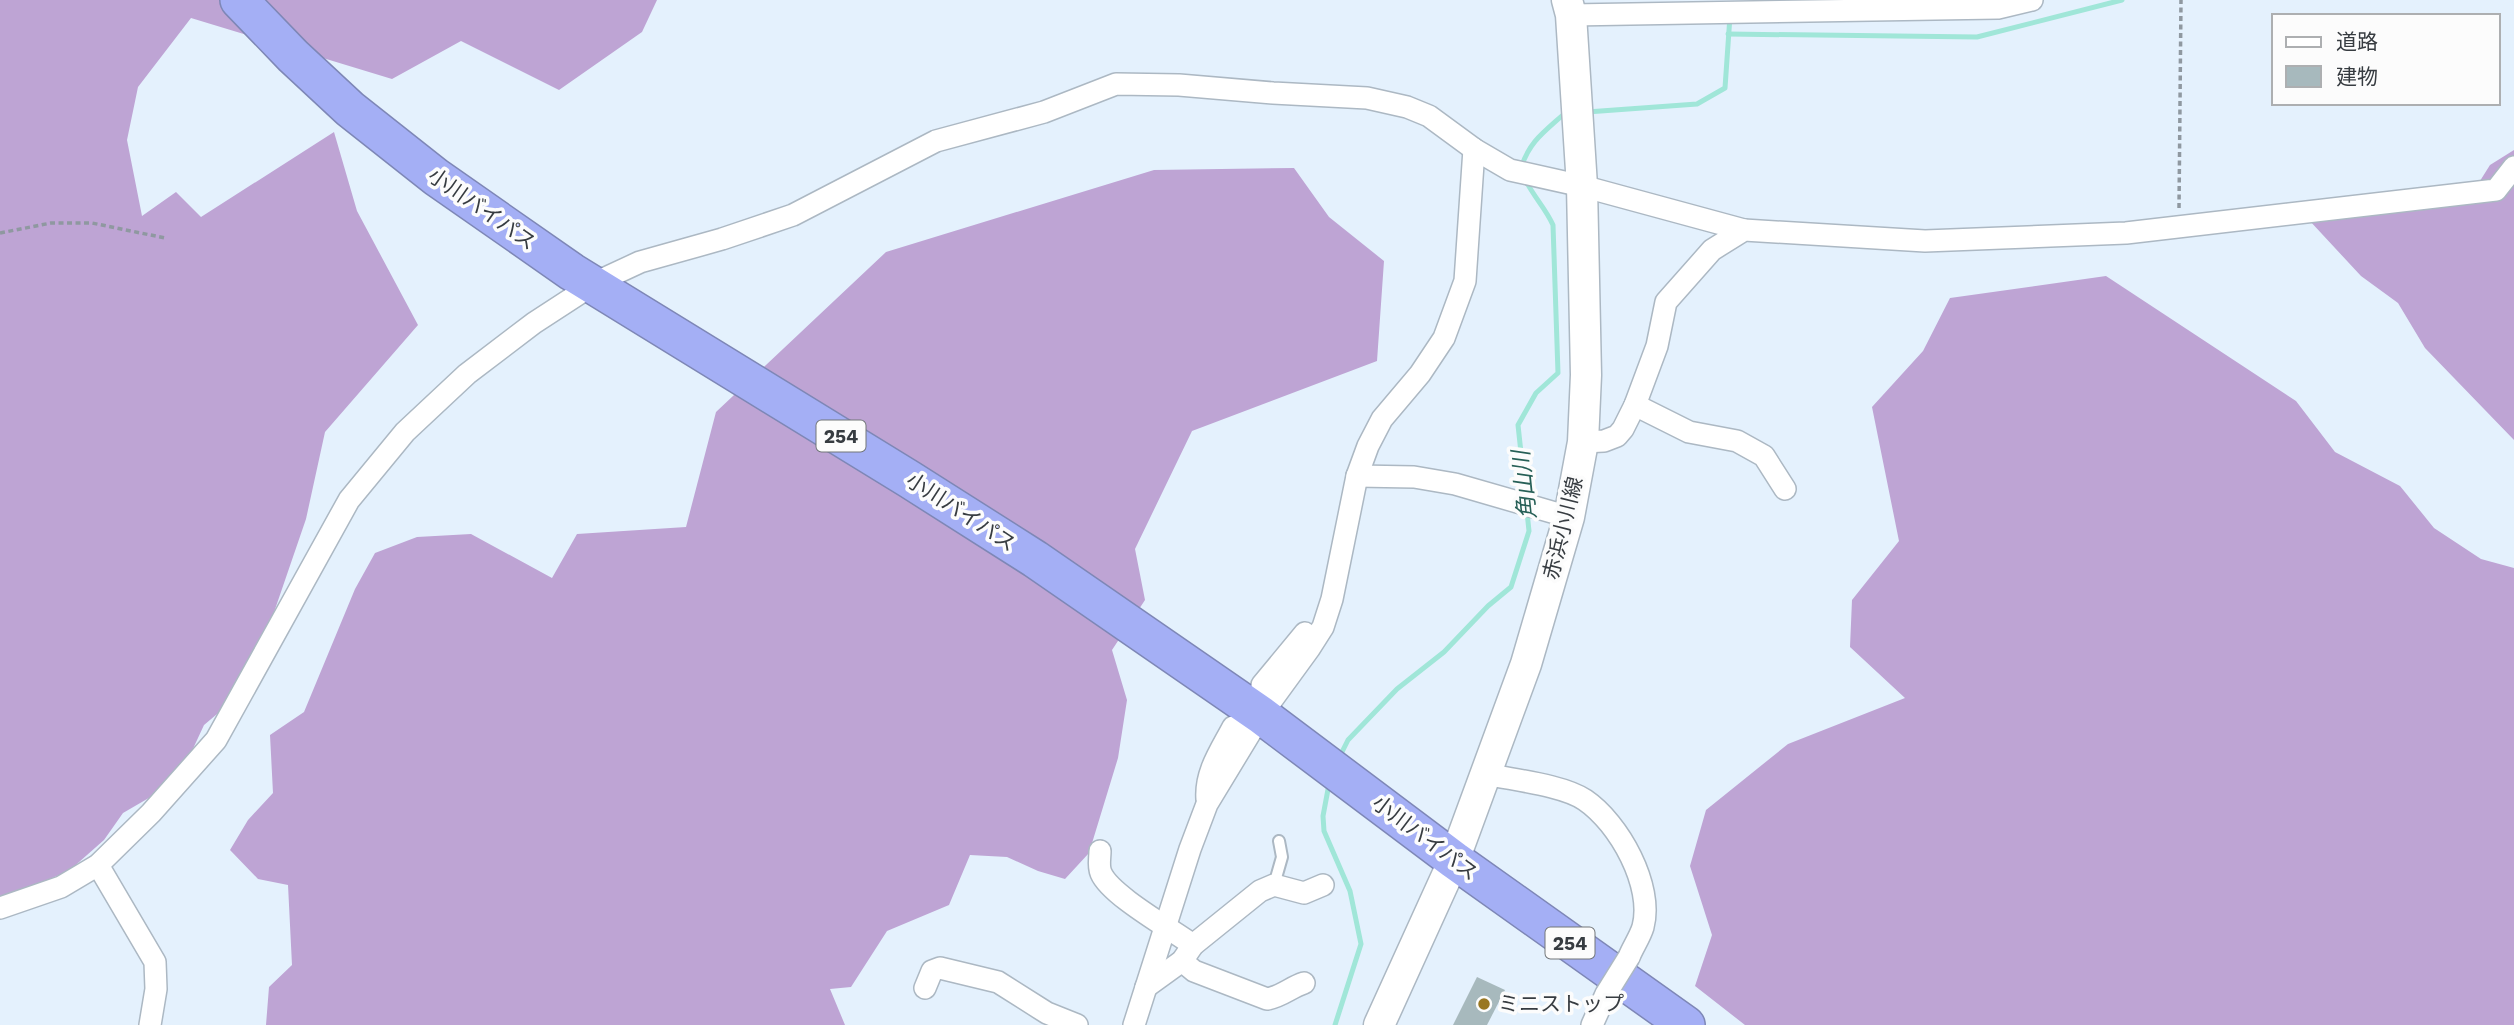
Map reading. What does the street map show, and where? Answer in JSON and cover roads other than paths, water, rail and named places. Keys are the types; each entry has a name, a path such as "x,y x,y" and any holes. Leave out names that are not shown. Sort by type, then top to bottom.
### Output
{"highway":[{"name":"小川バイパス","path":"239,0 293,56 350,109 436,177 593,285 1012,545 1252,709 1454,860 1686,1025"}],"main road":[{"name":"赤浜小川線","path":"1379,1025 1454,860 1526,664 1569,517 1583,442 1586,375 1582,186 1569,8"}],"street":[{"path":"1569,8 1659,6 1729,13 1998,8 2032,0"},
{"path":"0,908 61,887 98,865 151,813 216,740 349,500 405,432 467,374 534,323 593,285 640,262 793,215 936,141 1044,112 1116,84 1179,85 1367,98 1407,107 1429,116 1474,149 1510,170 1582,186 1744,230 1925,241 2126,233 2496,190 2514,167"},
{"path":"1134,1025 1207,804 1252,709 1309,649 1323,626 1332,599 1357,476 1382,419 1420,374 1444,338 1465,281 1474,149"},
{"path":"1583,442 1604,442 1617,436 1635,405 1657,346 1666,302 1712,250 1744,230"},
{"path":"1635,405 1689,432 1737,441 1765,456 1785,489"},
{"path":"1357,476 1414,478 1455,484 1569,517"},
{"path":"1207,804 1206,785 1209,773 1310,628 1323,626"},
{"path":"1486,774 1567,792 1585,800 1616,831 1636,868 1644,893 1643,928 1592,1025"},
{"path":"1101,851 1099,870 1106,882 1166,926 1187,953 1194,971 1267,999 1277,998 1289,988 1304,983"},
{"path":"98,865 155,962 156,989 150,1025"},
{"path":"1146,987 1240,905 1260,891 1274,885 1304,893 1323,885"},
{"path":"925,988 932,971 940,968 998,982 1046,1013 1077,1025"}],"lane":[{"path":"1274,885 1283,857 1279,841"}],"waterway":[{"path":"1728,34 1977,37 2122,0"},
{"name":"角山川","path":"1587,112 1697,104 1725,88 1730,16"},
{"name":"角山川","path":"1521,168 1528,151 1538,138 1567,113"},
{"name":"角山川","path":"1526,181 1553,225 1558,373 1536,393 1518,425 1526,499"},
{"name":"角山川","path":"1339,758 1348,740 1397,689 1444,652 1488,606 1511,587 1529,531 1527,512"},
{"name":"角山川","path":"1329,784 1323,816 1324,831 1350,891 1361,944 1335,1025"}],"place":[{"name":"ミニストップ","path":"1484,1004"}]}
